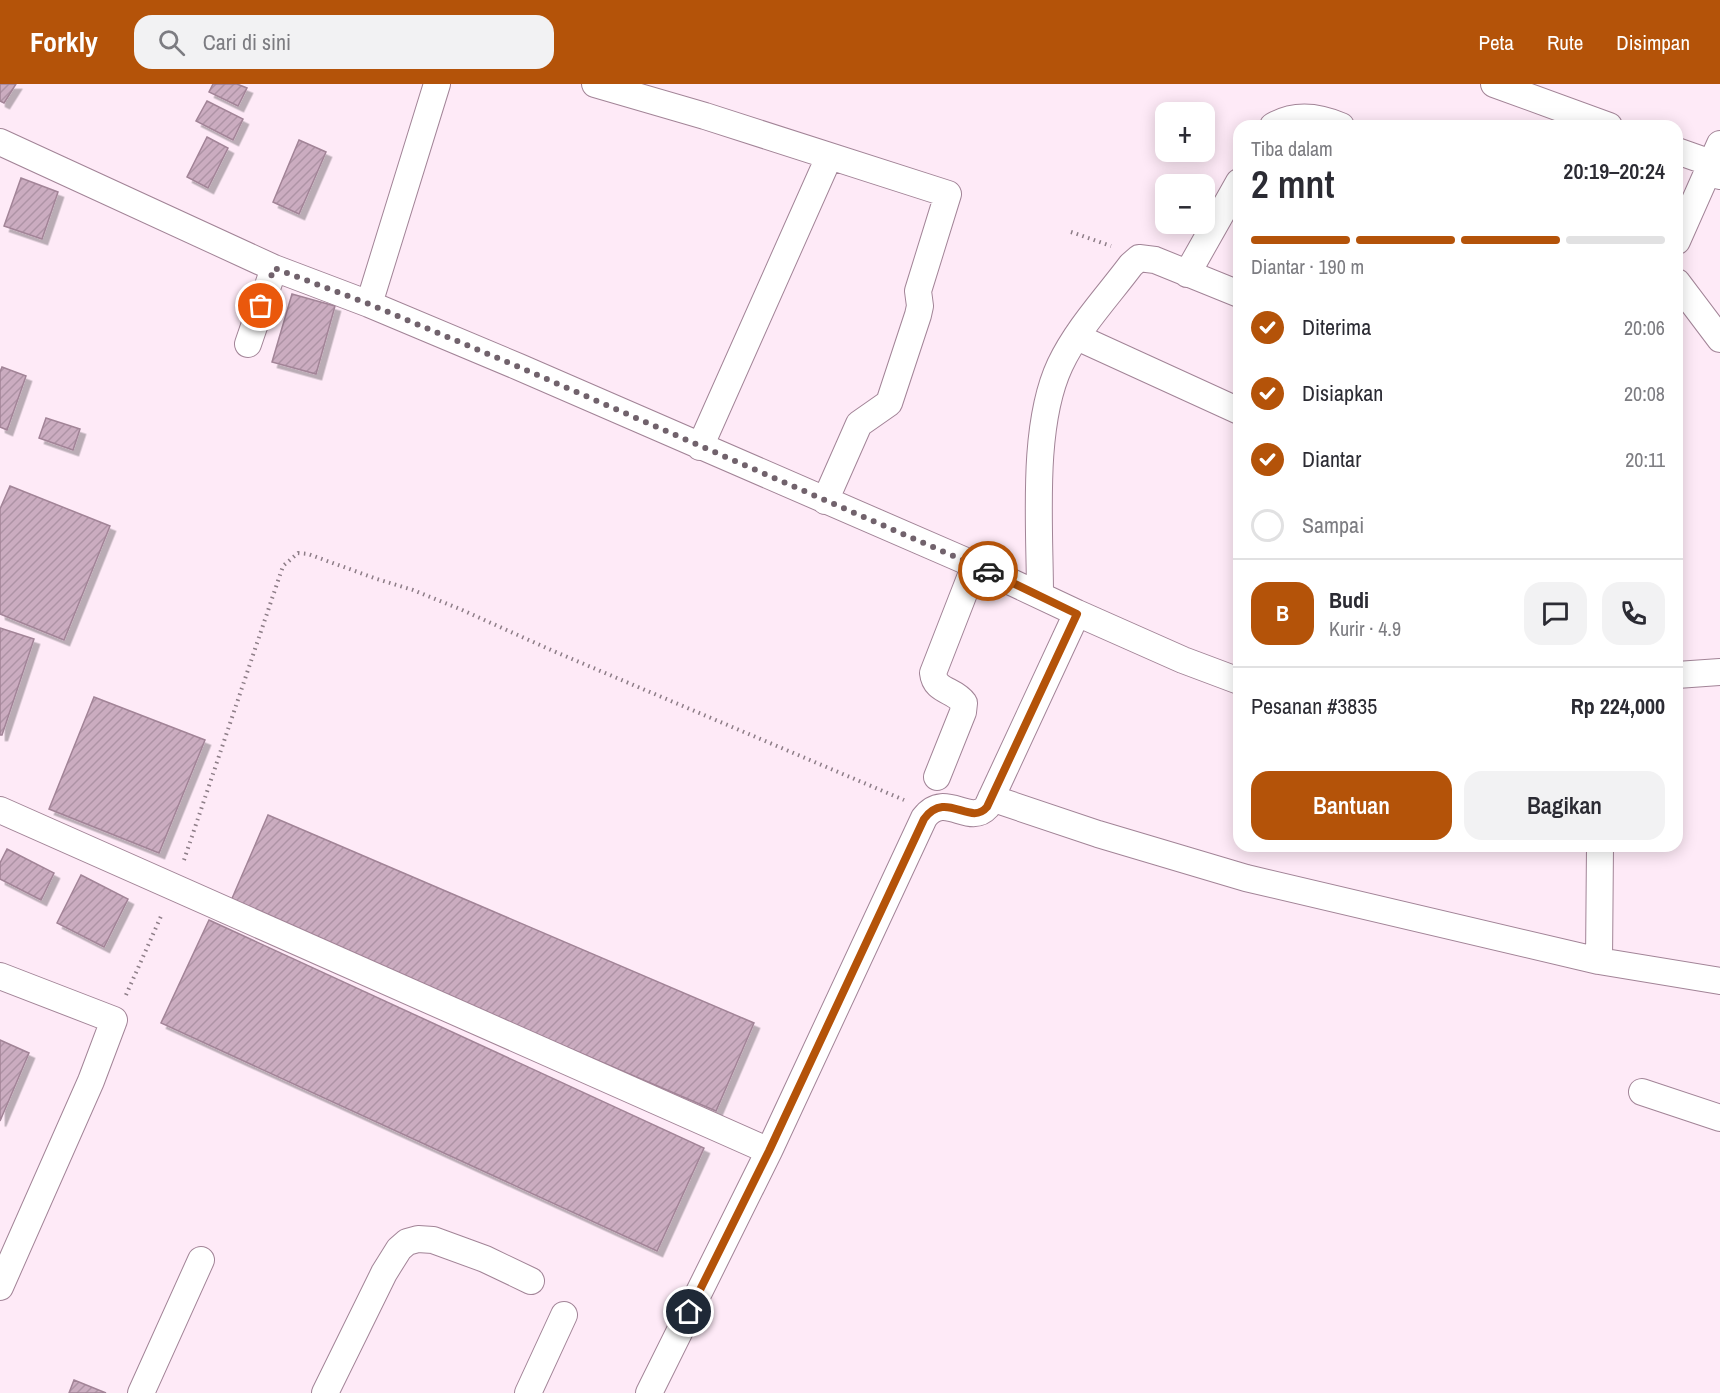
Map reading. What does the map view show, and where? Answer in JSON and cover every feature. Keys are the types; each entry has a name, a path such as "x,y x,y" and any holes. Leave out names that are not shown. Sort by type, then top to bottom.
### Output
{"street":[{"path":"369,304 437,84"},
{"path":"595,84 705,116 948,194 918,291 920,306 918,315 889,403 859,424 825,501"},
{"path":"1494,84 1593,120"},
{"path":"1286,120 1313,117 1326,120"},
{"path":"0,142 274,268 369,304 519,367 975,566 1077,614 1183,660 1233,679"},
{"path":"1683,152 1717,161 1696,195 1683,226"},
{"path":"700,447 829,157"},
{"path":"1187,274 1233,193"},
{"path":"1040,595 1040,464 1043,428 1049,394 1060,365 1077,337 1131,265 1139,258 1155,260 1233,292"},
{"path":"248,344 274,268"},
{"path":"1683,290 1720,339"},
{"path":"1077,337 1233,408"},
{"path":"937,777 963,712 964,703 958,696 939,686 935,682 933,673 975,566"},
{"path":"649,1393 769,1151 924,819 930,811 943,806 975,813 987,807 1077,614"},
{"path":"1683,675 1720,672"},
{"path":"991,798 1098,834 1246,878 1599,961 1720,981"},
{"path":"0,810 769,1151"},
{"path":"1599,961 1600,852"},
{"path":"0,976 114,1020 91,1081 0,1287"},
{"path":"1642,1092 1720,1118"},
{"path":"325,1393 384,1273 399,1249 407,1242 418,1239 433,1240 485,1259 531,1281"},
{"path":"141,1393 201,1260"},
{"path":"528,1393 564,1315"}],"path":[{"path":"1071,232 1139,258"},
{"path":"114,1020 175,887 283,566 298,553 308,554 441,601 930,811"}],"building":[{"path":"0,84 16,84 4,103 0,101"},
{"path":"213,84 237,84 247,88 238,106 209,92"},
{"path":"207,101 243,119 233,140 196,121"},
{"path":"207,137 228,148 208,188 187,177"},
{"path":"299,140 326,152 299,214 273,202"},
{"path":"21,178 58,192 42,239 4,226"},
{"path":"292,294 335,306 316,374 272,362"},
{"path":"2,367 26,376 7,430 0,427 0,372"},
{"path":"46,418 80,429 73,450 39,438"},
{"path":"10,486 110,526 64,640 0,614 0,509"},
{"path":"0,628 34,639 2,735 0,735"},
{"path":"94,697 205,740 159,853 49,809"},
{"path":"268,815 754,1023 716,1111 230,903"},
{"path":"7,849 54,873 41,900 0,879 0,863"},
{"path":"81,875 128,899 104,947 57,923"},
{"path":"209,920 704,1148 657,1251 161,1023"},
{"path":"0,1040 29,1053 0,1121"},
{"path":"74,1380 106,1393 69,1393"}],"way so far":[{"path":"261,306 274,268 369,304 519,367 988,571"}],"route":[{"path":"689,1312 769,1151 924,819 930,811 943,806 975,813 984,811 987,807 1077,614 988,571"}]}
